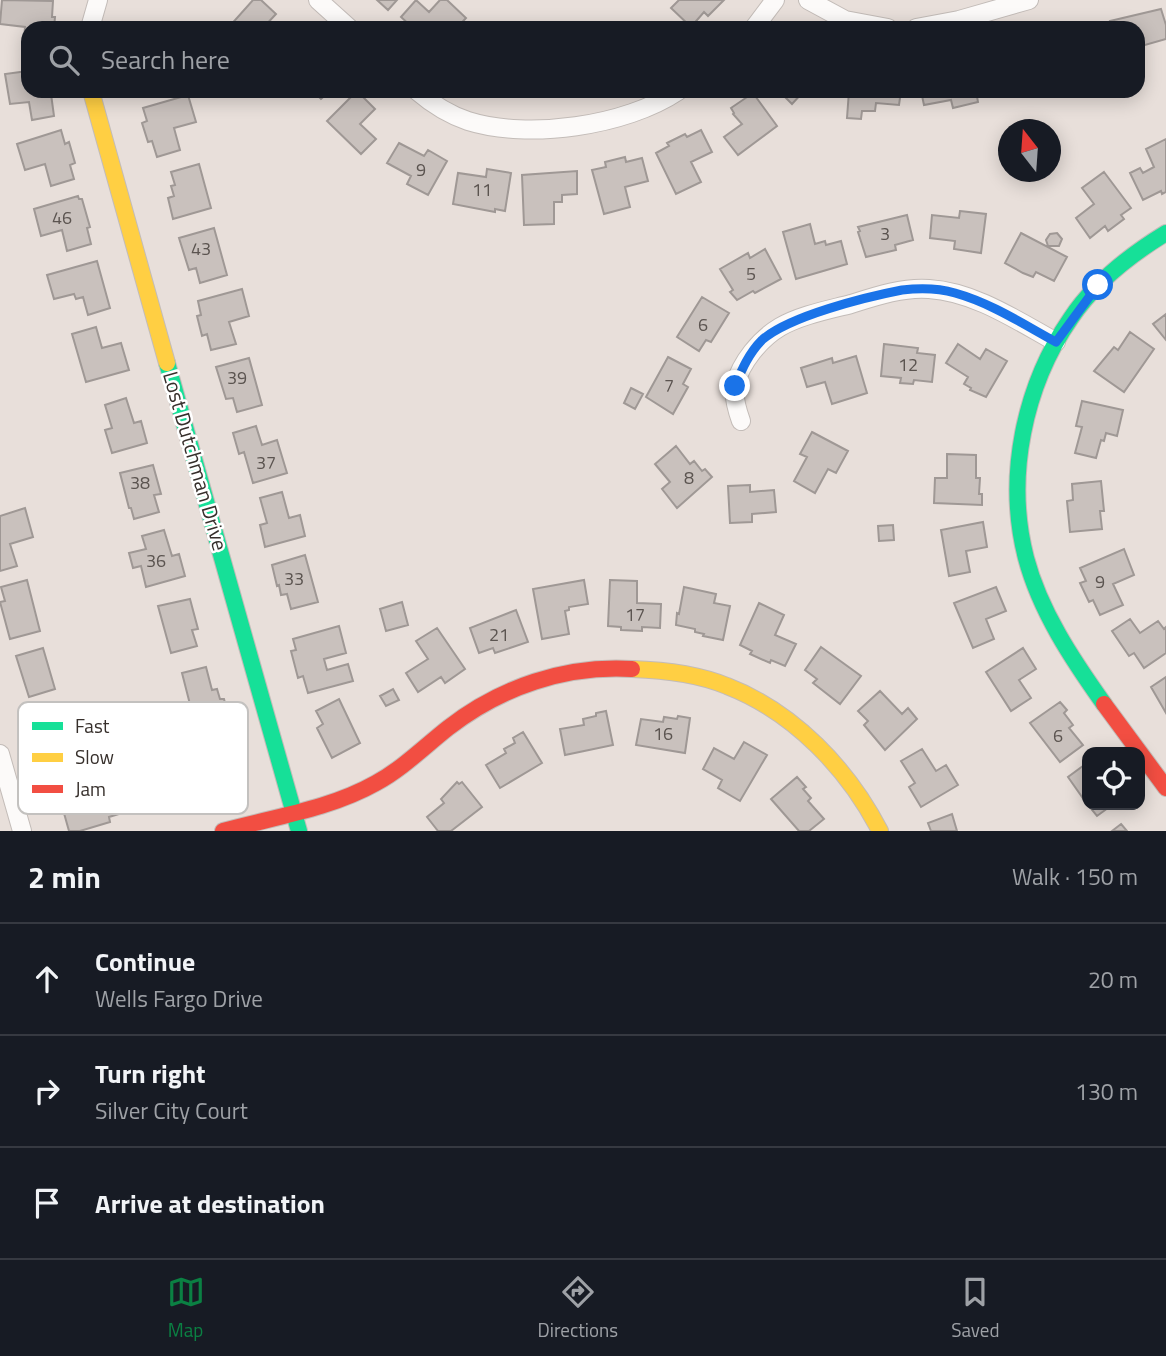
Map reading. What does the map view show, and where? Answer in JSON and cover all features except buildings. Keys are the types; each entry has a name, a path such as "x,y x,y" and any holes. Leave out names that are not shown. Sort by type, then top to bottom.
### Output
{"street":[{"path":"92,21 98,0"},
{"path":"318,0 341,21"},
{"path":"759,21 775,0"},
{"path":"808,0 850,21"},
{"path":"954,21 1029,0"},
{"name":"Lost Dutchman Drive","path":"94,98 299,831"},
{"path":"427,98 444,110 468,121 533,129 603,121 641,109 664,98"},
{"path":"1166,233 1128,259 1098,285 1056,342 1040,373 1020,446 1018,514 1038,593 1053,625 1166,788"},
{"path":"741,421 735,404 735,386 744,363 761,341 780,327 872,297 903,290 928,289 954,293 990,306 1056,342"},
{"path":"223,831 362,790 388,777 461,719 489,701 519,687 583,670 623,667 662,670 699,678 730,687 760,703 816,744 863,800 880,831"},
{"path":"0,754 22,831"}],"traffic: fast":[{"path":"1104,704 1048,616 1026,558 1018,496 1023,433 1041,373 1080,305 1114,270 1166,233"},
{"path":"167,363 299,831"}],"traffic: slow":[{"path":"93,98 167,363"},
{"path":"632,669 704,678 751,697 775,711 817,745 835,765 852,786 880,831"}],"traffic: jam":[{"path":"223,831 301,812 358,792 395,771 468,714 512,690 558,675 632,669"},
{"path":"1104,704 1166,788"}],"route":[{"path":"735,386 744,363 761,341 780,327 872,297 903,290 928,289 954,293 990,306 1056,342 1098,285"}]}
